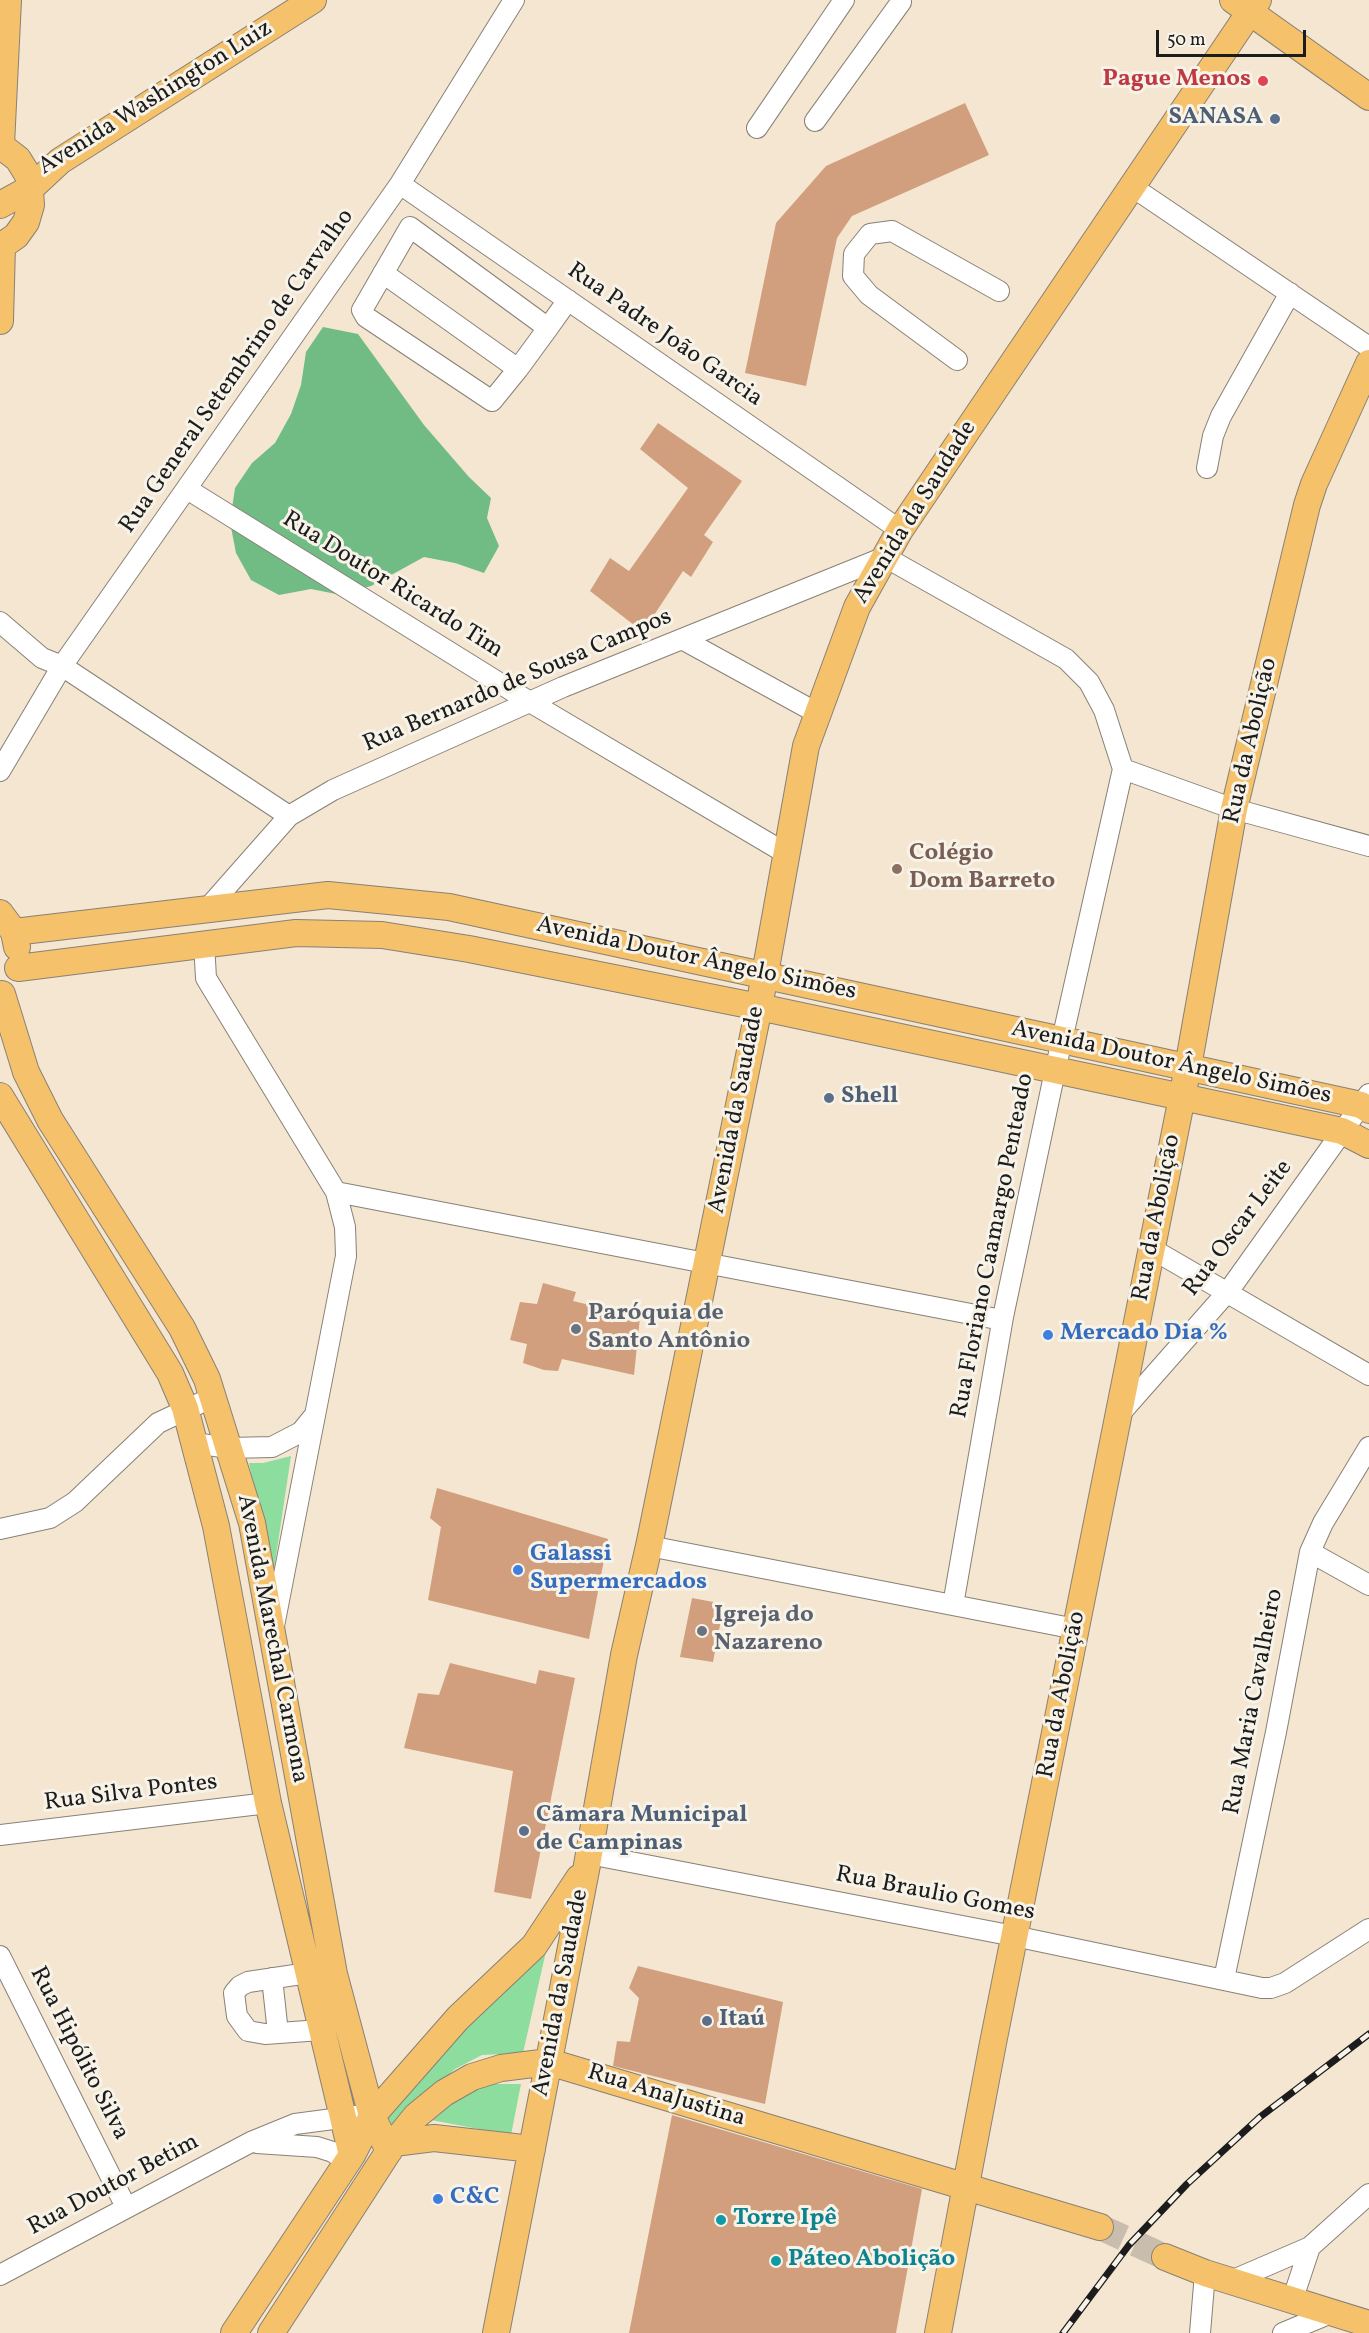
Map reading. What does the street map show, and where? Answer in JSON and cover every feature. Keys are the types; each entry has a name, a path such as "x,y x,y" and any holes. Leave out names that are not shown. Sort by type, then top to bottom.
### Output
{"main road":[{"path":"0,321 1,247 16,236 26,222 34,180 18,159 0,145 8,0"},
{"name":"Avenida Washington Luiz","path":"34,180 60,161 313,0"},
{"path":"1246,4 1369,97"},
{"name":"Avenida da Saudade","path":"496,2333 588,1860 624,1655 650,1546 759,1007 806,746 857,607 900,531 1131,186 1246,4"},
{"path":"0,190 34,180"},
{"path":"0,205 34,180"},
{"name":"Rua da Abolição","path":"938,2333 1014,1936 1188,1067 1234,809 1307,505 1314,484 1369,363"},
{"name":"Avenida Doutor Ângelo Simões","path":"7,922 207,909 328,896 449,906 1061,1041 1366,1103"},
{"path":"1,995 18,968 7,922"},
{"name":"Avenida Doutor Ângelo Simões","path":"18,968 296,933 382,935 469,949 759,1007 1342,1131 1369,1145"},
{"name":"Avenida Marechal Carmona","path":"1,995 26,1072 46,1113 182,1328 196,1352 213,1397 252,1523 334,1974 372,2116 392,2147"},
{"name":"Avenida Marechal Carmona","path":"0,1096 170,1373 185,1408 216,1526 268,1803 350,2158"},
{"path":"234,2333 350,2158 372,2116 458,2018 534,1946 588,1860"},
{"name":"Rua AnaJustina","path":"271,2333 392,2147 416,2116 444,2093 472,2077 501,2068 549,2062 1100,2226"},
{"path":"392,2147 434,2138 532,2149"},
{"path":"1165,2257 1205,2273 1369,2324"}],"street":[{"name":"Rua General Setembrino de Carvalho","path":"0,771 62,666 400,184 514,0"},
{"path":"757,128 844,0"},
{"path":"814,121 901,2"},
{"name":"Rua Padre João Garcia","path":"400,184 900,531"},
{"path":"1131,186 1369,347"},
{"path":"548,328 415,228 406,230 363,306 362,312 491,401 495,400 548,328 568,300"},
{"path":"957,360 869,295 853,276 854,254 861,242 870,234 880,231 901,234 999,291"},
{"path":"383,273 518,369"},
{"path":"1208,468 1214,436 1221,416 1290,294"},
{"name":"Rua Doutor Ricardo Tim","path":"187,489 530,702 787,854"},
{"path":"885,557 1066,658 1089,682 1104,710 1123,769 1234,809 1369,846"},
{"name":"Rua Bernardo de Sousa Campos","path":"207,909 289,816 333,790 530,702 885,557"},
{"path":"0,622 35,654 62,666 289,816"},
{"path":"682,639 817,713"},
{"name":"Rua Floriano Caamargo Penteado","path":"953,1605 1002,1320 1061,1041 1123,769"},
{"path":"204,943 206,978 336,1192 345,1227 346,1257 272,1634"},
{"name":"Rua Oscar Leite","path":"1118,1416 1226,1294 1342,1131 1366,1103"},
{"path":"336,1192 1002,1320"},
{"path":"1152,1249 1369,1375"},
{"path":"0,1529 50,1518 75,1502 158,1423 185,1408 213,1397"},
{"path":"194,1443 229,1448 272,1447 301,1432 314,1416"},
{"name":"Rua Maria Cavalheiro","path":"1224,1980 1274,1743 1310,1552 1323,1524 1369,1447"},
{"path":"650,1546 1076,1629"},
{"path":"1310,1552 1369,1584"},
{"name":"Rua Silva Pontes","path":"0,1835 268,1803"},
{"name":"Rua Braulio Gomes","path":"588,1860 1014,1936 1271,1988 1285,1983 1369,1929"},
{"name":"Rua Hipólito Silva","path":"0,1956 126,2207"},
{"path":"308,1973 248,1982 234,1994 237,2016 248,2031 278,2033 321,2030"},
{"path":"272,1978 278,2033"},
{"name":"Rua Doutor Betim","path":"0,2275 251,2142 296,2124 342,2116 372,2116"},
{"path":"251,2142 317,2147 350,2158"},
{"path":"1231,2281 1310,2247 1369,2194"},
{"path":"1292,2301 1310,2247"},
{"path":"1200,2333 1205,2273"},
{"path":"1283,2333 1331,2313"}],"green space":[{"path":"323,327 358,334 424,425 469,477 491,498 487,518 499,546 484,573 455,563 424,557 371,586 341,595 311,589 279,595 251,580 236,553 230,522 235,488 252,463 275,443 291,414 301,385 306,352"},
{"path":"291,1456 273,1576 249,1463 263,1463"},
{"path":"549,1938 523,2053 482,2055 455,2069 392,2125 387,2116 465,2015"},
{"path":"495,2084 521,2084 511,2135 431,2120 463,2091"}],"building":[{"path":"965,103 989,155 852,216 837,238 806,386 745,373 776,223 826,166"},
{"path":"658,423 742,481 704,535 713,542 691,577 683,571 643,632 590,591 610,558 629,571 688,488 640,449"},
{"name":"Paróquia de Santo Antônio","path":"543,1283 576,1292 573,1301 640,1317 634,1375 562,1359 558,1371 544,1370 523,1363 527,1344 510,1340 520,1302 537,1304"},
{"name":"Galassi Supermercados","path":"437,1488 608,1539 589,1639 428,1600 441,1527 430,1518"},
{"name":"Igreja do Nazareno","path":"692,1598 724,1604 713,1662 680,1657"},
{"name":"Cãmara Municipal de Campinas","path":"450,1663 536,1684 539,1670 575,1678 531,1899 494,1892 513,1771 404,1748 418,1693 439,1695"},
{"name":"Itaú","path":"638,1966 783,2002 765,2104 613,2066 617,2041 630,2042 639,1998 629,1988"},
{"name":"Páteo Abolição","path":"672,2115 922,2189 896,2333 629,2333"}],"tunnel":[{"path":"1100,2227 1165,2257"}],"railway":[{"path":"1063,2333 1129,2245 1187,2184 1260,2117 1369,2034"}],"place":[{"name":"Pague Menos","path":"1263,81"},
{"name":"SANASA","path":"1275,119"},
{"name":"Colégio Dom Barreto","path":"897,869"},
{"name":"Shell","path":"829,1098"},
{"name":"Paróquia de Santo Antônio","path":"576,1329"},
{"name":"Mercado Dia %","path":"1048,1335"},
{"name":"Galassi Supermercados","path":"518,1570"},
{"name":"Igreja do Nazareno","path":"702,1631"},
{"name":"Cãmara Municipal de Campinas","path":"524,1831"},
{"name":"Itaú","path":"707,2021"},
{"name":"C&C","path":"438,2199"},
{"name":"Torre Ipê","path":"721,2220"},
{"name":"Páteo Abolição","path":"776,2261"}]}
